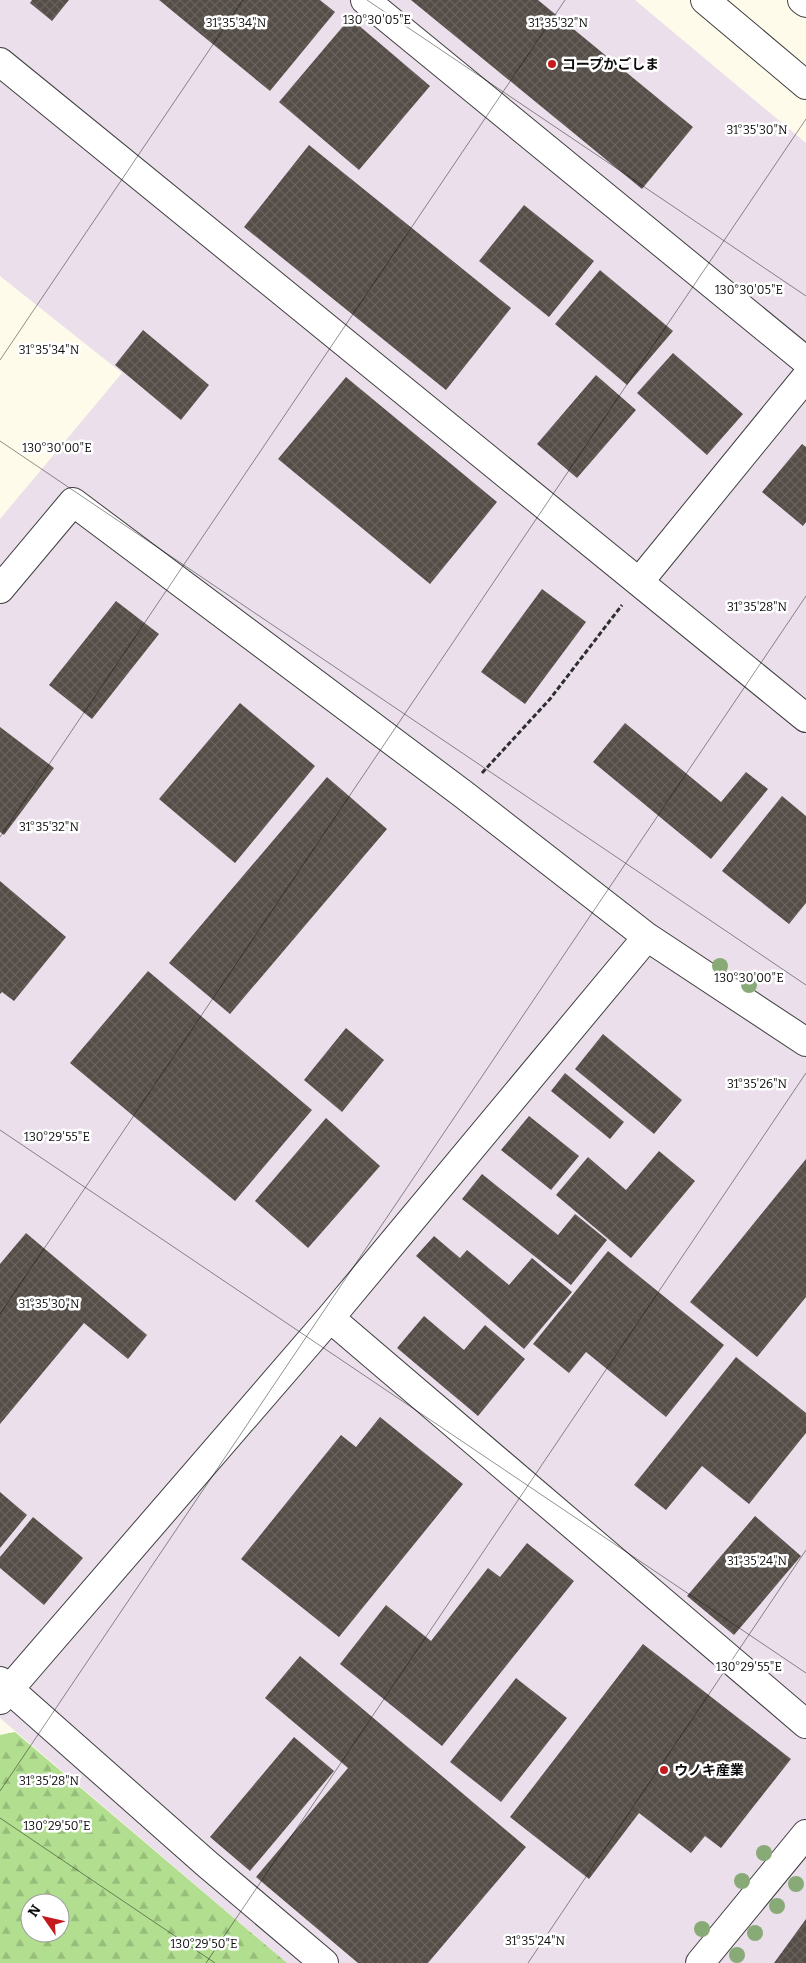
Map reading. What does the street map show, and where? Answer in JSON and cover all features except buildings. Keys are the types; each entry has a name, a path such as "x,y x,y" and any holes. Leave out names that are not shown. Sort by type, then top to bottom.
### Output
{"street":[{"path":"365,0 806,361"},
{"path":"705,0 806,85"},
{"path":"802,0 806,3"},
{"path":"0,62 806,718"},
{"path":"639,582 806,377"},
{"path":"0,589 73,502 463,794 647,937 806,1042"},
{"path":"324,1963 3,1690 330,1318 647,937"},
{"path":"330,1318 806,1724"},
{"path":"700,1963 806,1834"}],"path":[{"path":"463,794 550,699 639,582"}],"shaded area":[{"path":"0,0 635,0 806,143 806,1963 287,1963 0,1718 0,519 122,373 0,276"}],"green space":[{"path":"15,1732 287,1963 0,1963 0,1735"}],"place":[{"name":"コープかごしま","path":"552,64"},
{"name":"ウノキ産業","path":"664,1770"}]}
